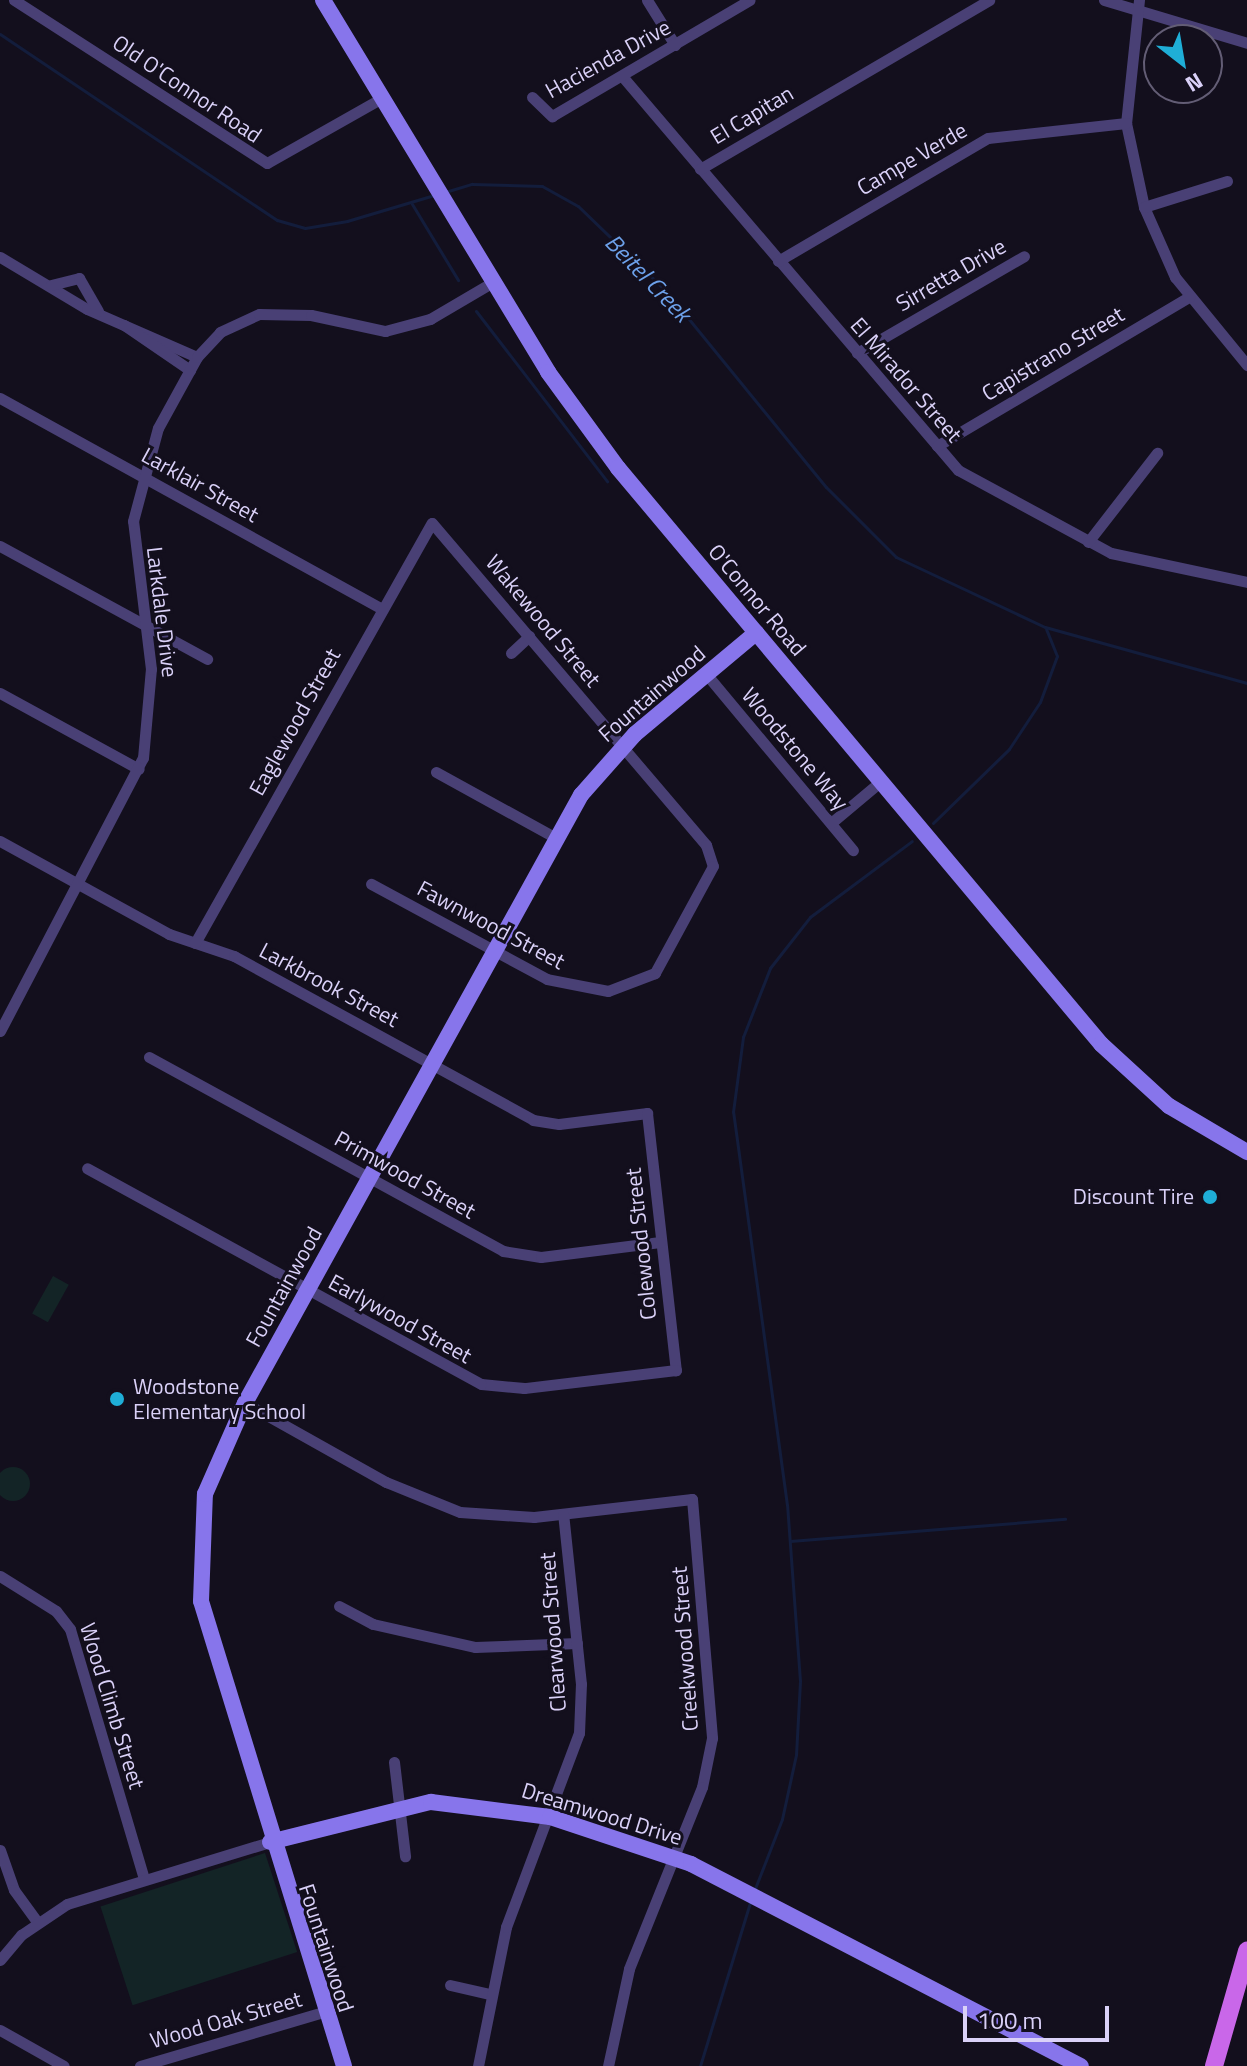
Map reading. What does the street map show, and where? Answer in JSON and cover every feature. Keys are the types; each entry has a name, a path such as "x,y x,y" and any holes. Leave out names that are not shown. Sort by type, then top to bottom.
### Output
{"main road":[{"path":"1214,2066 1247,1951"}],"street":[{"name":"Old O'Connor Road","path":"14,0 257,160 277,162 382,98"},
{"name":"O'Connor Road","path":"323,0 493,282 598,442 1127,1072 1247,1152"},
{"path":"647,0 675,45"},
{"name":"Hacienda Drive","path":"532,97 552,116 750,0"},
{"name":"El Capitan","path":"700,169 989,0"},
{"path":"1104,0 1138,4 1247,43"},
{"path":"1138,4 1126,123 1144,207 1189,297 1247,365"},
{"name":"El Mirador Street","path":"622,76 937,446 967,477 1088,542 1246,578"},
{"name":"Campe Verde","path":"778,261 988,138 1126,123"},
{"path":"1144,207 1227,181"},
{"name":"Sirretta Drive","path":"857,353 1024,256"},
{"path":"0,257 123,325 190,370"},
{"path":"51,285 79,278 98,311"},
{"name":"Larkdale Drive","path":"0,1031 81,886 139,769 151,693 133,550 142,476 197,357 220,332 259,314 311,315 385,331 430,319 493,282"},
{"name":"Capistrano Street","path":"937,446 1189,297"},
{"path":"123,325 197,357"},
{"name":"Larklair Street","path":"0,398 381,608"},
{"path":"1088,542 1157,453"},
{"name":"Eaglewood Street","path":"195,943 381,608 432,523"},
{"name":"Wakewood Street","path":"432,523 622,746 712,858 704,886 643,983"},
{"path":"0,546 207,659"},
{"name":"Fountainwood","path":"344,2066 323,2012 270,1842 198,1569 213,1468 245,1403 556,838 622,746 756,633"},
{"path":"511,653 529,636"},
{"name":"Woodstone Way","path":"707,675 853,850"},
{"path":"0,693 139,769"},
{"path":"436,772 556,838"},
{"path":"831,823 881,781"},
{"name":"Larkbrook Street","path":"0,841 195,943 234,956 546,1124 647,1113"},
{"name":"Fawnwood Street","path":"371,884 494,951 578,988 643,983"},
{"name":"Primwood Street","path":"149,1057 517,1256 660,1242"},
{"name":"Colewood Street","path":"647,1113 676,1370"},
{"name":"Earlywood Street","path":"87,1168 481,1384 524,1388 676,1370"},
{"path":"245,1403 432,1503 485,1516 563,1514"},
{"name":"Creekwood Street","path":"563,1514 692,1499 713,1719 702,1787 672,1857 622,1993 608,2066"},
{"name":"Clearwood Street","path":"478,2066 490,1994 579,1733 577,1643 563,1514"},
{"name":"Wood Climb Street","path":"0,1576 56,1611 70,1629 144,1879"},
{"path":"339,1606 373,1624 475,1647 577,1643"},
{"path":"394,1762 405,1856"},
{"name":"Dreamwood Drive","path":"0,1960 37,1922 82,1898 400,1806 451,1801 550,1817 672,1857 733,1885 1081,2066"},
{"path":"0,1850 14,1890 37,1922"},
{"path":"450,1985 490,1994"},
{"name":"Wood Oak Street","path":"140,2066 323,2012"},
{"path":"0,2030 64,2066"}],"shaded area":[{"path":"53,1276 69,1285 48,1322 32,1314"},
{"path":"13,1467 25,1472 30,1484 25,1496 13,1501 1,1496 -4,1484 1,1472"},
{"path":"265,1853 297,1952 133,2005 100,1906"}],"waterway":[{"name":"Beitel Creek","path":"0,34 277,220 305,228 347,221 434,195"},
{"name":"Beitel Creek","path":"445,192 472,184 542,186 578,206 666,291 826,487 896,557 1045,627 1247,683"},
{"path":"412,204 458,280"},
{"path":"476,311 607,481"},
{"path":"933,823 1009,749 1040,702 1057,656 1046,629"},
{"path":"754,1891 782,1819 796,1755 800,1681 787,1505 733,1112 743,1037 770,968 810,917 912,841"},
{"path":"790,1541 1065,1519"},
{"path":"700,2066 750,1902"}],"place":[{"name":"Discount Tire","path":"1210,1197"},
{"name":"Woodstone Elementary School","path":"117,1399"}]}
